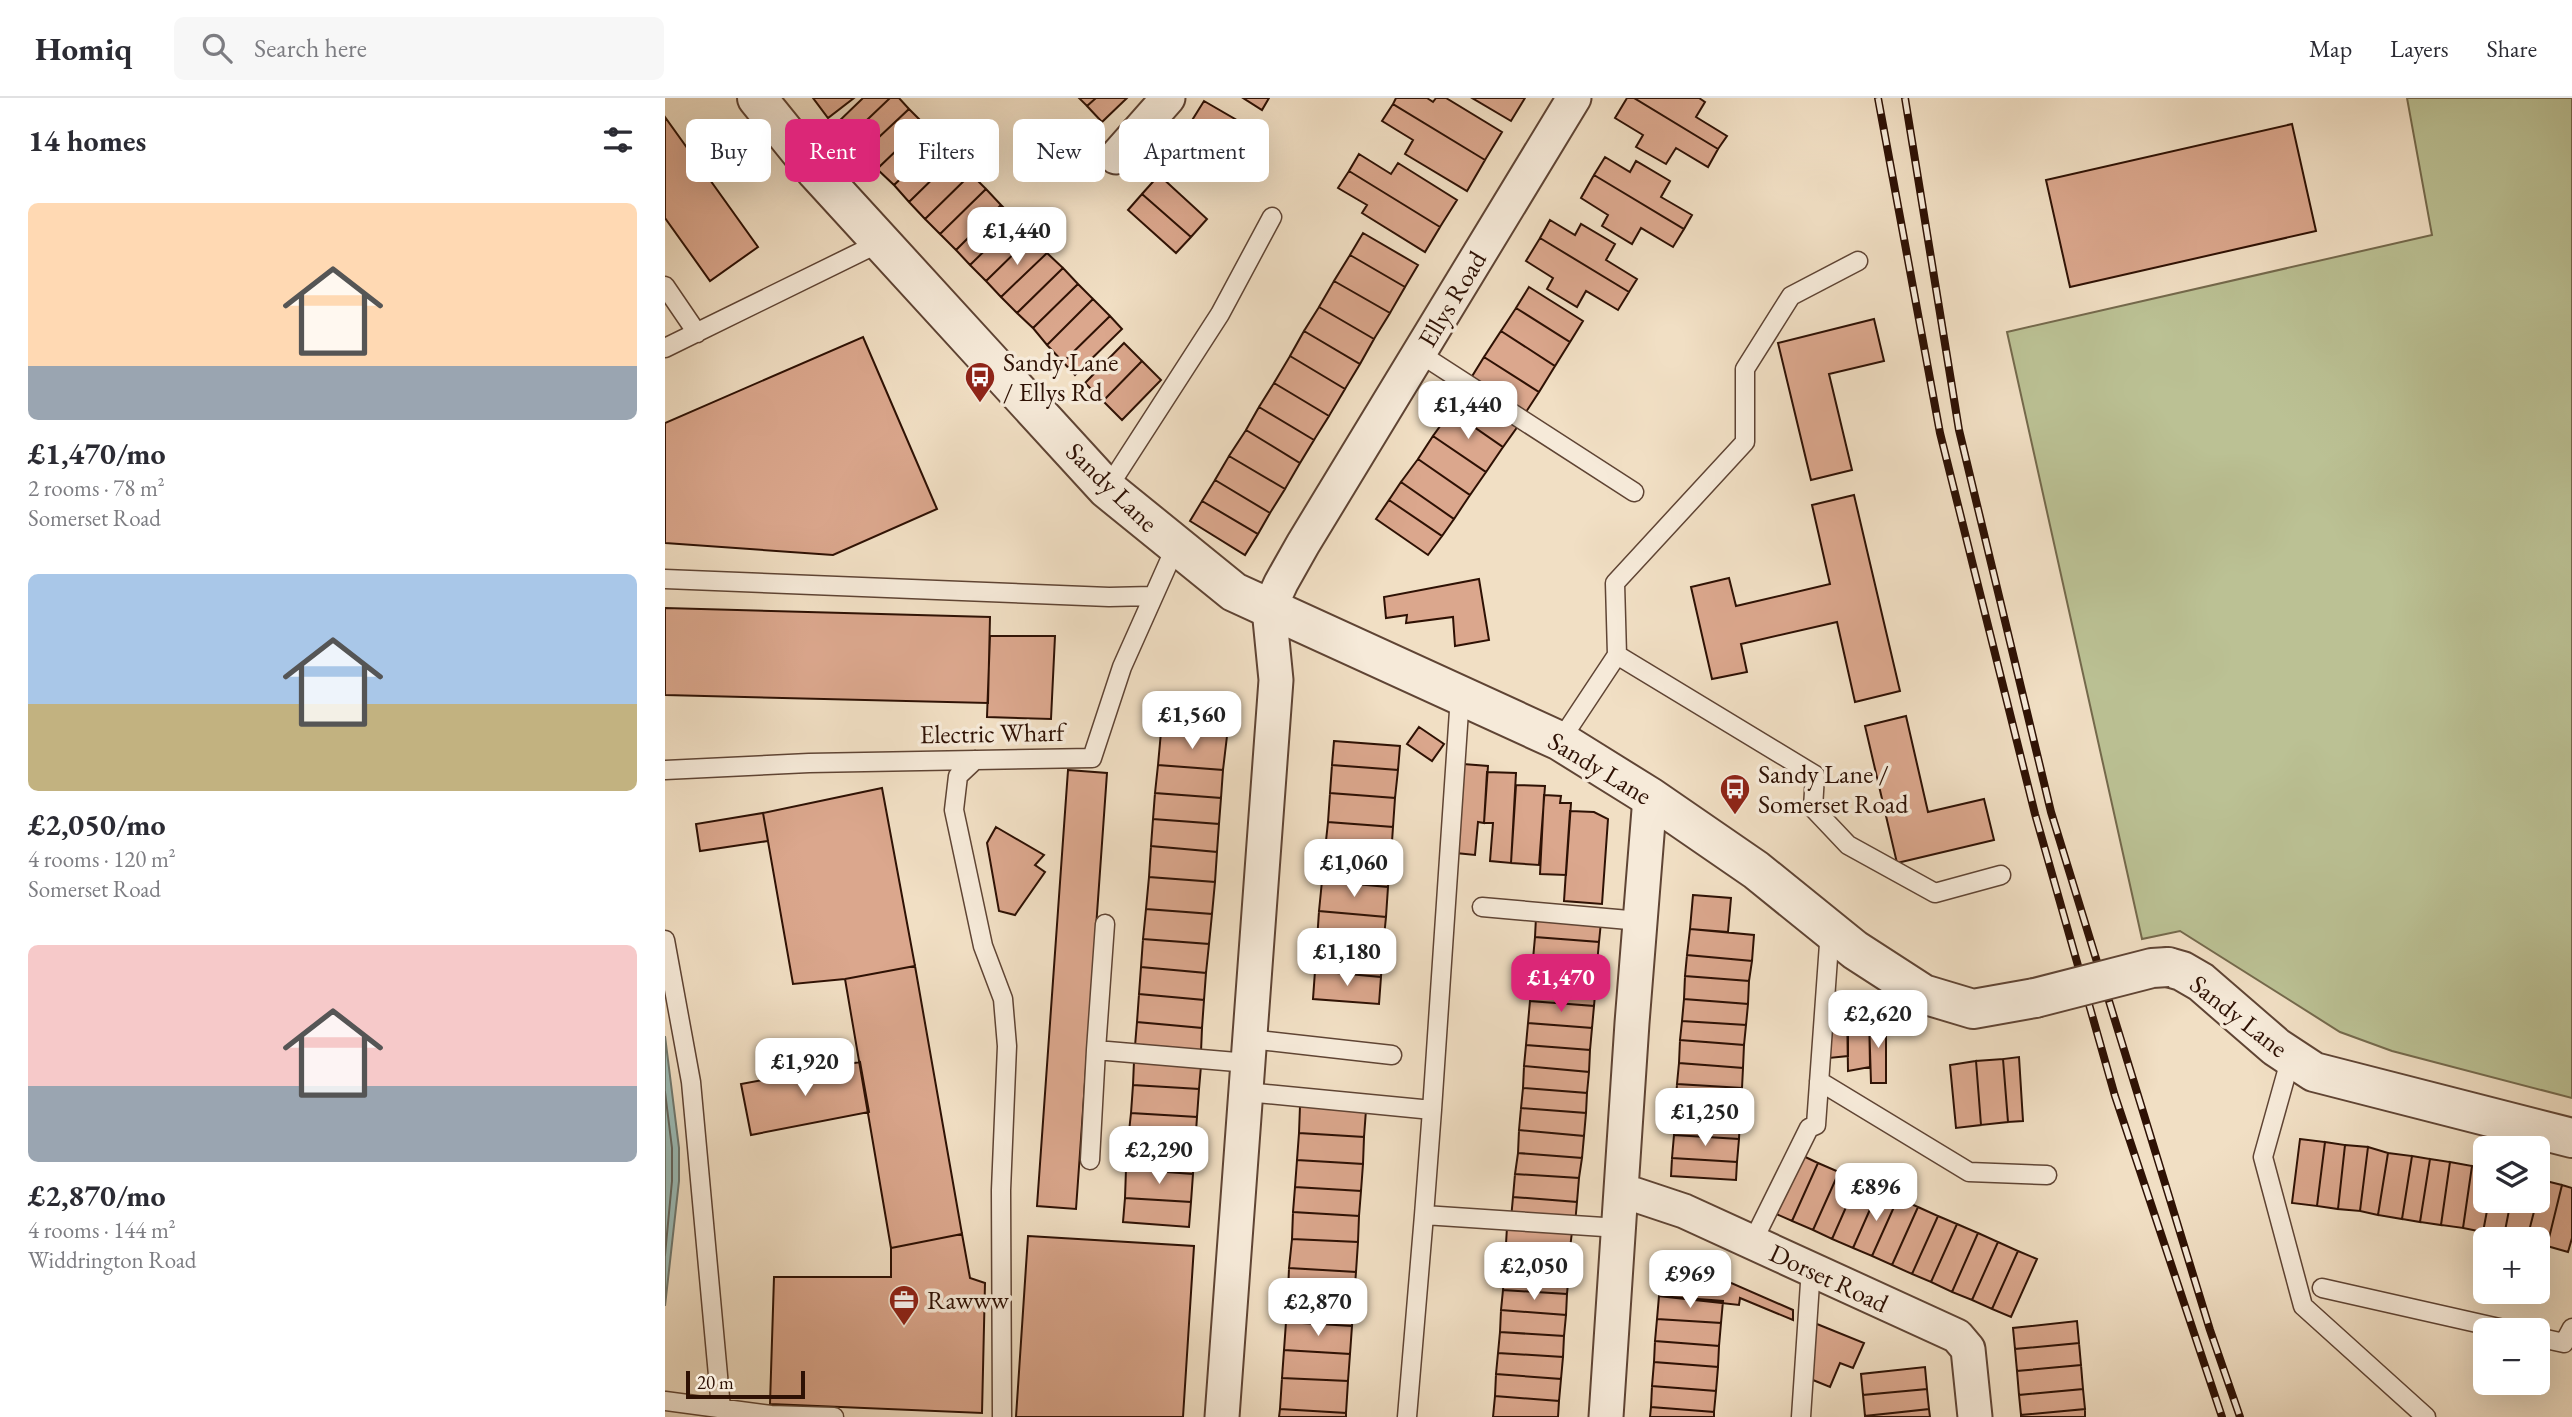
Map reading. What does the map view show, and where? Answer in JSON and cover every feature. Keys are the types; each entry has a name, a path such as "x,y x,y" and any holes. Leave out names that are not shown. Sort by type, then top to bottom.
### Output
{"street":[{"name":"Sandy Lane","path":"757,98 816,171 1107,489 1234,592 1560,741 1650,797 1756,870 1855,950 1923,993 1973,1009 2035,998 2152,968 2168,967 2182,971 2201,982 2276,1047 2314,1072 2572,1138"},
{"path":"1116,157 1168,98"},
{"name":"Ellys Road","path":"1269,609 1303,544 1574,98"},
{"path":"1222,1417 1276,680 1269,609"},
{"path":"1607,1417 1650,797"},
{"name":"Dorset Road","path":"1621,1190 1684,1211 1957,1336 1968,1349 1975,1417"}],"lane":[{"path":"1107,489 1220,314 1272,217"},
{"path":"665,348 881,242"},
{"path":"1560,741 1617,655 1615,583 1745,442 1745,369 1791,296 1858,261"},
{"path":"665,286 697,333"},
{"path":"1419,352 1634,492"},
{"name":"Electric Wharf","path":"665,770 809,763 1091,758 1122,667 1176,546"},
{"path":"665,579 1109,597 1152,596"},
{"path":"1617,655 1815,775 1813,808 1848,845 1935,893 2001,875"},
{"path":"1407,1417 1432,1110 1460,696"},
{"path":"975,760 958,776 954,810 983,946 1003,999 1007,1046 1001,1190 1002,1417"},
{"path":"1482,907 1640,921"},
{"path":"1090,1160 1105,925"},
{"path":"1752,1243 1809,1128 1816,1125 1830,930"},
{"path":"665,940 691,1082 721,1408"},
{"path":"1096,1050 1248,1065 1432,1110"},
{"path":"1248,1065 1392,1055"},
{"path":"2291,1057 2263,1157 2303,1306 2426,1417"},
{"path":"1819,1081 1969,1172 2047,1175"},
{"path":"1424,1215 1619,1228"},
{"path":"1801,1417 1811,1268"},
{"path":"2322,1288 2473,1322"},
{"path":"2550,1340 2564,1343 2572,1328"},
{"path":"665,1401 771,1416 834,1417"}],"green space":[{"path":"2407,98 2572,98 2572,1098 2392,1051 2340,1032 2180,931 2142,939 2007,332 2432,235"}],"water":[{"path":"665,1036 679,1148 679,1181 665,1306"}],"building":[{"path":"813,98 854,98 828,118"},
{"path":"863,98 890,98 868,119 841,119"},
{"path":"890,98 899,98 909,109 898,119 894,119 894,123 880,136 880,119 868,119"},
{"path":"1079,98 1096,98 1087,106"},
{"path":"1096,98 1127,98 1105,119 1099,119 1087,106"},
{"path":"1243,98 1269,98 1262,110"},
{"path":"1396,98 1427,98 1433,102 1436,98 1446,98 1502,132 1485,160 1393,104"},
{"path":"1472,98 1525,98 1511,121"},
{"path":"1627,98 1634,98 1718,149 1708,167 1676,148 1666,164 1636,147 1643,135 1615,118"},
{"path":"1634,98 1699,98 1705,102 1696,117 1727,136 1718,149"},
{"path":"1204,101 1235,119 1193,119"},
{"path":"1393,104 1485,160 1467,191 1405,154 1413,140 1382,121"},
{"path":"909,109 919,119 898,119"},
{"path":"665,117 686,146 686,182 712,182 758,247 710,281 665,218"},
{"path":"894,123 894,153 880,166 880,136"},
{"path":"2292,124 2316,231 2070,287 2046,180"},
{"path":"894,153 894,182 897,182 894,185 880,172 880,166"},
{"path":"1359,154 1391,174 1398,163 1457,200 1440,227 1349,171"},
{"path":"1605,157 1630,172 1636,161 1670,181 1661,197 1692,215 1684,229 1594,175"},
{"path":"1349,171 1440,227 1425,252 1362,213 1367,205 1338,188"},
{"path":"1594,175 1684,229 1673,247 1641,228 1632,244 1602,226 1608,215 1581,198"},
{"path":"897,182 929,182 909,202 894,185"},
{"path":"929,182 963,182 925,219 909,202"},
{"path":"963,182 979,182 986,189 940,234 925,219"},
{"path":"1153,182 1167,182 1207,219 1191,237 1142,194"},
{"path":"986,189 1001,205 956,250 940,234"},
{"path":"1142,194 1191,237 1176,253 1128,210"},
{"path":"1001,205 1016,220 970,265 956,250"},
{"path":"1016,220 1032,236 986,281 970,265"},
{"path":"1550,220 1575,235 1581,224 1615,244 1606,260 1637,279 1629,292 1540,238"},
{"path":"1363,233 1418,265 1405,287 1350,255"},
{"path":"1032,236 1047,253 1001,297 986,281"},
{"path":"1540,238 1629,292 1618,310 1586,291 1577,307 1547,289 1553,278 1526,261"},
{"path":"1047,253 1063,268 1017,313 1001,297"},
{"path":"1350,255 1405,287 1390,313 1334,281"},
{"path":"1063,268 1078,284 1033,328 1017,313"},
{"path":"1334,281 1390,313 1374,339 1319,307"},
{"path":"1078,284 1093,299 1047,345 1033,328"},
{"path":"1529,287 1583,321 1570,342 1516,308"},
{"path":"1093,299 1110,316 1063,362 1047,345"},
{"path":"1319,307 1374,339 1360,364 1304,331"},
{"path":"1516,308 1570,342 1555,366 1501,331"},
{"path":"1110,316 1122,329 1075,375 1063,362"},
{"path":"1874,319 1884,361 1829,374 1852,470 1811,480 1778,343"},
{"path":"1304,331 1360,364 1345,389 1290,356"},
{"path":"1501,331 1555,366 1539,392 1484,357"},
{"path":"863,337 937,509 833,555 665,543 665,423"},
{"path":"1124,343 1142,361 1103,401 1085,383"},
{"path":"1290,356 1345,389 1329,416 1274,383"},
{"path":"1484,357 1539,392 1526,412 1471,378"},
{"path":"1142,361 1161,380 1122,420 1103,401"},
{"path":"1274,383 1329,416 1314,440 1259,407"},
{"path":"1465,390 1518,426 1503,447 1451,411"},
{"path":"1259,407 1314,440 1300,463 1246,430"},
{"path":"1451,411 1503,447 1486,472 1433,436"},
{"path":"1246,430 1300,463 1285,489 1229,456"},
{"path":"1433,436 1486,472 1470,495 1418,459"},
{"path":"1229,456 1285,489 1270,513 1215,480"},
{"path":"1418,459 1470,495 1454,519 1401,482"},
{"path":"1215,480 1270,513 1258,534 1202,501"},
{"path":"1401,482 1454,519 1442,536 1389,500"},
{"path":"1854,495 1900,691 1855,702 1837,622 1741,644 1747,672 1712,679 1691,587 1729,578 1736,606 1830,584 1812,505"},
{"path":"1389,500 1442,536 1428,555 1376,519"},
{"path":"1202,501 1258,534 1245,555 1190,521"},
{"path":"1479,579 1489,640 1455,646 1453,617 1406,623 1407,615 1386,618 1384,597"},
{"path":"665,608 990,617 988,703 665,695"},
{"path":"990,636 1055,636 1051,719 987,717"},
{"path":"1162,706 1229,711 1227,736 1161,732"},
{"path":"1906,716 1928,812 1984,799 1994,840 1897,863 1865,726"},
{"path":"1419,727 1444,744 1432,761 1407,744"},
{"path":"1161,732 1227,736 1223,770 1158,765"},
{"path":"1334,741 1400,746 1398,770 1332,765"},
{"path":"1463,764 1488,766 1484,823 1478,822 1475,855 1456,853"},
{"path":"1158,765 1223,770 1221,798 1155,793"},
{"path":"1332,765 1398,770 1395,798 1330,793"},
{"path":"1068,770 1107,773 1076,1209 1037,1206"},
{"path":"1487,772 1516,773 1511,863 1490,861 1493,823 1484,823"},
{"path":"1516,785 1545,786 1539,865 1511,863"},
{"path":"882,788 915,966 845,979 793,984 763,813"},
{"path":"1155,793 1221,798 1219,824 1153,819"},
{"path":"1330,793 1395,798 1393,827 1328,822"},
{"path":"1544,795 1561,796 1560,803 1571,803 1566,875 1540,874"},
{"path":"1570,811 1594,812 1608,819 1602,904 1564,901"},
{"path":"763,813 768,841 700,851 696,824"},
{"path":"1153,819 1219,824 1217,852 1151,846"},
{"path":"1328,822 1393,827 1391,856 1325,850"},
{"path":"996,827 1044,855 1035,865 1045,872 1015,915 999,911 987,843"},
{"path":"1151,846 1217,852 1215,882 1149,877"},
{"path":"1325,850 1391,856 1388,887 1322,881"},
{"path":"1149,877 1215,882 1212,914 1146,909"},
{"path":"1322,881 1388,887 1386,917 1319,911"},
{"path":"1693,895 1731,898 1728,932 1690,929"},
{"path":"1146,909 1212,914 1209,944 1143,939"},
{"path":"1319,911 1386,917 1383,947 1317,941"},
{"path":"1536,917 1601,922 1599,942 1535,937"},
{"path":"1690,929 1754,935 1752,961 1687,955"},
{"path":"1535,937 1599,942 1597,964 1533,959"},
{"path":"1143,939 1209,944 1206,973 1141,967"},
{"path":"1317,941 1383,947 1381,977 1315,971"},
{"path":"1687,955 1752,961 1749,981 1685,976"},
{"path":"1533,959 1597,964 1596,983 1532,978"},
{"path":"915,966 962,1234 891,1248 845,979"},
{"path":"1141,967 1206,973 1204,1000 1139,994"},
{"path":"1315,971 1381,977 1379,1004 1313,999"},
{"path":"1685,976 1749,981 1748,1004 1684,999"},
{"path":"1532,978 1596,983 1594,1006 1530,1001"},
{"path":"1829,992 1848,992 1848,1056 1829,1058"},
{"path":"1139,994 1204,1000 1202,1028 1137,1022"},
{"path":"1684,999 1748,1004 1746,1025 1682,1021"},
{"path":"1530,1001 1594,1006 1592,1028 1528,1023"},
{"path":"1847,1006 1869,1006 1870,1067 1848,1071"},
{"path":"1886,1016 1886,1083 1871,1083 1869,1019"},
{"path":"1682,1021 1746,1025 1744,1045 1680,1040"},
{"path":"1137,1022 1202,1028 1201,1052 1135,1046"},
{"path":"1528,1023 1592,1028 1590,1050 1526,1045"},
{"path":"1680,1040 1744,1045 1743,1068 1679,1063"},
{"path":"1526,1045 1590,1050 1589,1072 1524,1066"},
{"path":"2019,1057 2023,1121 2008,1122 2003,1059"},
{"path":"2003,1059 2008,1122 1981,1125 1976,1061"},
{"path":"1134,1061 1201,1066 1199,1089 1133,1085"},
{"path":"1976,1061 1981,1125 1956,1128 1950,1065"},
{"path":"860,1062 869,1112 751,1135 741,1084"},
{"path":"1679,1063 1743,1068 1742,1088 1677,1084"},
{"path":"1524,1066 1589,1072 1587,1093 1523,1088"},
{"path":"1677,1084 1742,1088 1740,1117 1675,1113"},
{"path":"1133,1085 1199,1089 1197,1117 1131,1113"},
{"path":"1523,1088 1587,1093 1586,1113 1521,1108"},
{"path":"1300,1106 1366,1110 1364,1137 1299,1133"},
{"path":"1521,1108 1586,1113 1584,1136 1519,1130"},
{"path":"1131,1113 1197,1117 1195,1146 1128,1141"},
{"path":"1675,1113 1740,1117 1739,1139 1674,1135"},
{"path":"1519,1130 1584,1136 1582,1158 1518,1153"},
{"path":"1299,1133 1364,1137 1363,1164 1297,1160"},
{"path":"1674,1135 1739,1139 1737,1162 1672,1158"},
{"path":"2300,1139 2325,1142 2317,1206 2292,1203"},
{"path":"1128,1141 1195,1146 1193,1174 1126,1169"},
{"path":"2325,1142 2345,1145 2338,1209 2317,1206"},
{"path":"2345,1145 2368,1147 2360,1211 2338,1209"},
{"path":"2368,1147 2388,1153 2378,1215 2360,1211"},
{"path":"1518,1153 1582,1158 1579,1178 1515,1174"},
{"path":"2388,1153 2412,1156 2402,1219 2378,1215"},
{"path":"1799,1154 1818,1163 1792,1221 1774,1213"},
{"path":"2412,1156 2430,1159 2420,1222 2402,1219"},
{"path":"1672,1158 1737,1162 1736,1180 1671,1176"},
{"path":"2430,1159 2450,1162 2441,1225 2420,1222"},
{"path":"1297,1160 1363,1164 1361,1191 1295,1187"},
{"path":"2450,1162 2472,1166 2463,1228 2441,1225"},
{"path":"1818,1163 1839,1172 1813,1230 1792,1221"},
{"path":"2472,1166 2473,1213 2487,1213 2484,1227 2473,1227 2473,1230 2463,1228"},
{"path":"1126,1169 1193,1174 1191,1202 1125,1198"},
{"path":"1839,1172 1858,1180 1832,1239 1813,1230"},
{"path":"1515,1174 1579,1178 1577,1202 1513,1197"},
{"path":"1858,1180 1879,1189 1853,1248 1832,1239"},
{"path":"2550,1182 2562,1185 2550,1234 2550,1227 2530,1227 2534,1213 2550,1213"},
{"path":"2562,1185 2572,1188 2572,1238 2568,1252 2550,1247 2550,1234"},
{"path":"1295,1187 1361,1191 1359,1216 1293,1212"},
{"path":"1879,1189 1898,1198 1872,1256 1853,1248"},
{"path":"1513,1197 1577,1202 1575,1224 1511,1219"},
{"path":"1125,1198 1191,1202 1189,1227 1123,1222"},
{"path":"1898,1198 1918,1207 1892,1265 1872,1256"},
{"path":"1918,1207 1938,1216 1912,1274 1892,1265"},
{"path":"1293,1212 1359,1216 1358,1242 1292,1239"},
{"path":"2487,1213 2508,1213 2506,1227 2484,1227"},
{"path":"2508,1213 2534,1213 2530,1227 2506,1227"},
{"path":"1938,1216 1957,1224 1931,1282 1912,1274"},
{"path":"1957,1224 1978,1233 1952,1292 1931,1282"},
{"path":"1507,1227 1572,1232 1570,1248 1506,1244"},
{"path":"1978,1233 1998,1242 1972,1300 1952,1292"},
{"path":"962,1234 970,1278 985,1283 982,1413 770,1404 774,1277 891,1277 891,1248"},
{"path":"1028,1236 1194,1246 1183,1417 1016,1417"},
{"path":"1292,1239 1358,1242 1356,1272 1289,1268"},
{"path":"1998,1242 2018,1251 1992,1309 1972,1300"},
{"path":"1506,1244 1570,1248 1569,1271 1505,1266"},
{"path":"2018,1251 2037,1259 2011,1317 1992,1309"},
{"path":"1665,1254 1793,1310 1793,1320 1740,1298 1739,1305 1659,1296 1661,1261"},
{"path":"1505,1266 1569,1271 1567,1294 1503,1290"},
{"path":"1289,1268 1356,1272 1354,1298 1288,1293"},
{"path":"1503,1290 1567,1294 1566,1315 1501,1310"},
{"path":"1288,1293 1354,1298 1352,1326 1286,1322"},
{"path":"1659,1296 1723,1301 1721,1323 1657,1319"},
{"path":"1501,1310 1566,1315 1564,1336 1500,1332"},
{"path":"1657,1319 1721,1323 1719,1346 1655,1341"},
{"path":"2077,1321 2079,1343 2015,1349 2013,1328"},
{"path":"1286,1322 1352,1326 1350,1354 1284,1350"},
{"path":"1812,1322 1864,1343 1853,1368 1840,1363 1830,1387 1808,1378"},
{"path":"1500,1332 1564,1336 1563,1357 1498,1353"},
{"path":"1655,1341 1719,1346 1718,1367 1654,1362"},
{"path":"2079,1343 2081,1365 2017,1371 2015,1349"},
{"path":"1284,1350 1350,1354 1348,1381 1282,1378"},
{"path":"1498,1353 1563,1357 1561,1379 1496,1374"},
{"path":"1654,1362 1718,1367 1716,1391 1652,1386"},
{"path":"2081,1365 2083,1389 2019,1395 2017,1371"},
{"path":"1925,1367 1927,1389 1863,1395 1861,1374"},
{"path":"1496,1374 1561,1379 1559,1401 1495,1396"},
{"path":"1282,1378 1348,1381 1346,1413 1280,1409"},
{"path":"1652,1386 1716,1391 1714,1412 1651,1407"},
{"path":"1927,1389 1929,1409 1865,1416 1863,1395"},
{"path":"2083,1389 2085,1409 2021,1415 2019,1395"},
{"path":"1495,1396 1559,1401 1558,1417 1493,1417"},
{"path":"1651,1407 1714,1412 1714,1417 1650,1417"},
{"path":"1280,1409 1346,1413 1346,1417 1279,1417"},
{"path":"1929,1409 1930,1417 1865,1417 1865,1416"},
{"path":"2085,1409 2085,1417 2021,1417 2021,1415"}],"railway":[{"path":"1878,98 1940,433 2035,814 2115,1096 2222,1417"},
{"path":"1905,98 1959,430 2051,812 2210,1330 2240,1417"}],"place":[{"name":"Sandy Lane / Ellys Rd","path":"980,404"},
{"name":"Sandy Lane / Somerset Road","path":"1735,816"},
{"name":"Rawww","path":"904,1327"}]}
